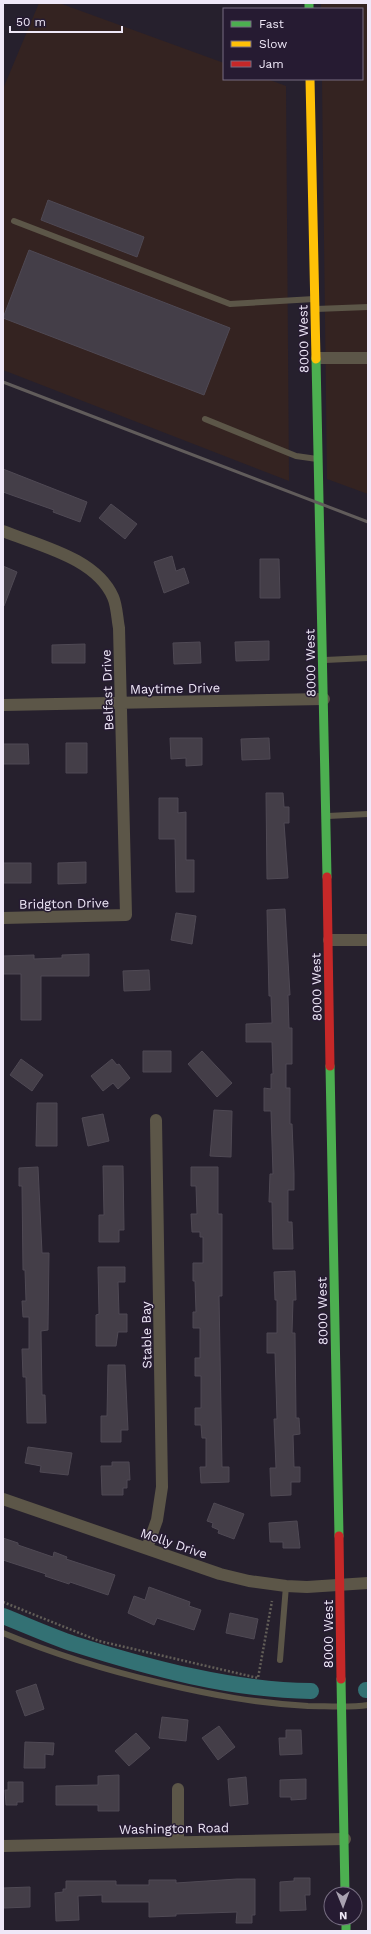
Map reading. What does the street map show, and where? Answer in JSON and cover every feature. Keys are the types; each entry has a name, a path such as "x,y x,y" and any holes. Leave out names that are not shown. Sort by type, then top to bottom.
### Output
{"street":[{"name":"8000 West","path":"310,80 329,940 346,1886"},
{"path":"317,358 368,358"},
{"name":"Belfast Drive","path":"3,531 82,562 103,579 114,598 119,628 126,915"},
{"name":"Maytime Drive","path":"3,705 324,699"},
{"name":"Bridgton Drive","path":"3,918 126,915"},
{"path":"329,940 368,940"},
{"name":"Stable Bay","path":"147,1548 157,1520 162,1487 156,1120"},
{"name":"Molly Drive","path":"3,1499 220,1574 249,1581 286,1586 368,1583"},
{"path":"178,1789 178,1842"},
{"name":"Washington Road","path":"3,1846 345,1839"}],"lane":[{"path":"14,221 230,304 315,299"},
{"path":"316,309 368,307"},
{"path":"205,419 296,456 319,459"},
{"path":"323,660 368,658"},
{"path":"326,816 368,814"},
{"path":"280,1660 286,1586"},
{"path":"3,1633 48,1652 101,1669 220,1697 271,1704 342,1706 368,1705"}],"path":[{"path":"3,1602 99,1641 258,1678 272,1601"}],"shaded area":[{"path":"39,3 59,3 223,63 223,80 270,80 286,86 289,481 3,370 3,89"},
{"path":"321,3 368,3 368,494 327,479 322,80 363,80 363,8 321,8"}],"building":[{"path":"48,200 144,237 137,257 41,220"},
{"path":"29,250 230,328 204,395 3,318"},
{"path":"3,469 87,502 80,522 53,512 54,510 3,492"},
{"path":"111,504 137,524 125,539 99,518"},
{"path":"172,556 176,571 184,568 189,583 164,593 154,562"},
{"path":"260,559 279,559 280,598 260,598"},
{"path":"3,566 17,572 4,606 3,606"},
{"path":"269,641 269,660 236,661 235,642"},
{"path":"200,642 201,663 174,664 173,643"},
{"path":"85,644 85,663 52,663 52,645"},
{"path":"170,738 202,738 202,765 186,766 186,758 171,759"},
{"path":"269,738 270,759 242,760 241,739"},
{"path":"66,743 87,743 87,773 66,773"},
{"path":"3,744 28,744 29,764 3,764"},
{"path":"266,793 283,793 284,807 289,807 289,823 284,823 288,878 267,879"},
{"path":"159,798 178,798 178,813 186,812 186,860 194,860 194,892 176,892 175,839 159,839"},
{"path":"86,862 86,883 58,884 58,863"},
{"path":"3,863 31,863 31,883 3,883"},
{"path":"285,909 290,995 288,995 289,1028 292,1028 292,1064 286,1064 286,1088 290,1088 290,1124 292,1124 294,1173 294,1190 288,1190 288,1222 292,1222 293,1249 273,1249 272,1202 269,1202 270,1174 273,1174 271,1111 264,1111 264,1088 271,1089 271,1074 273,1074 272,1042 246,1042 246,1024 272,1023 271,996 269,996 267,910"},
{"path":"176,913 196,916 192,944 171,940"},
{"path":"89,954 89,976 41,976 41,1020 21,1020 21,974 3,974 3,956 34,955 34,959 62,958 62,955"},
{"path":"149,970 150,990 124,991 123,971"},
{"path":"143,1051 171,1051 171,1072 143,1072"},
{"path":"202,1051 232,1083 217,1097 188,1064"},
{"path":"21,1059 43,1075 32,1091 10,1075"},
{"path":"112,1059 117,1065 119,1064 130,1078 118,1089 113,1083 103,1091 91,1076"},
{"path":"37,1103 57,1103 57,1146 36,1146"},
{"path":"214,1110 232,1111 231,1157 210,1156"},
{"path":"103,1114 109,1141 88,1146 82,1118"},
{"path":"103,1166 123,1166 124,1230 119,1230 119,1242 99,1242 99,1215 104,1215"},
{"path":"38,1167 42,1253 49,1253 48,1330 41,1331 42,1395 45,1395 46,1423 27,1423 26,1377 23,1377 22,1349 29,1349 29,1317 23,1317 22,1301 26,1301 25,1270 23,1270 22,1186 19,1186 19,1168"},
{"path":"191,1167 218,1167 218,1214 222,1214 222,1296 219,1296 222,1467 229,1467 229,1482 201,1483 200,1467 206,1467 206,1438 202,1438 201,1425 195,1425 195,1408 201,1408 201,1376 195,1376 195,1358 200,1358 200,1328 193,1328 193,1312 196,1312 193,1263 203,1263 203,1237 200,1237 200,1232 192,1232 191,1214 197,1214 196,1186 191,1186"},
{"path":"98,1267 125,1267 125,1282 118,1282 119,1314 127,1314 127,1332 118,1332 116,1346 96,1346 96,1315 99,1314"},
{"path":"295,1271 296,1300 293,1300 292,1333 295,1333 296,1418 299,1418 300,1434 293,1435 294,1467 300,1467 300,1482 291,1482 291,1495 271,1496 270,1468 276,1468 274,1419 277,1419 275,1353 267,1353 267,1333 277,1333 277,1300 275,1300 274,1272"},
{"path":"108,1365 125,1365 128,1430 121,1430 121,1442 101,1442 101,1416 107,1416"},
{"path":"28,1447 72,1453 68,1475 40,1472 41,1466 25,1463"},
{"path":"112,1462 129,1462 130,1480 127,1480 127,1488 123,1488 123,1495 102,1495 101,1466 112,1466"},
{"path":"214,1503 244,1514 234,1539 218,1533 219,1530 212,1527 213,1523 207,1521"},
{"path":"297,1521 300,1548 283,1548 283,1542 270,1542 269,1523"},
{"path":"3,1538 18,1543 18,1545 53,1557 54,1552 67,1557 66,1559 115,1575 108,1595 70,1582 69,1584 45,1576 46,1574 3,1560"},
{"path":"149,1587 190,1602 189,1606 201,1610 194,1630 157,1618 154,1625 128,1613 134,1596 145,1600"},
{"path":"230,1613 258,1619 254,1639 226,1633"},
{"path":"36,1684 44,1709 25,1716 16,1691"},
{"path":"162,1717 188,1720 186,1741 159,1738"},
{"path":"219,1726 235,1747 218,1760 202,1738"},
{"path":"286,1730 301,1730 302,1754 280,1755 279,1738 286,1738"},
{"path":"136,1733 150,1748 129,1766 115,1751"},
{"path":"25,1742 54,1743 53,1755 45,1754 45,1768 24,1768"},
{"path":"119,1775 119,1811 98,1811 98,1805 56,1805 56,1786 98,1785 98,1776"},
{"path":"246,1777 248,1804 230,1806 228,1779"},
{"path":"306,1779 306,1799 291,1800 291,1797 280,1797 280,1780"},
{"path":"8,1782 23,1782 23,1802 17,1802 17,1805 6,1805 5,1790 8,1790"},
{"path":"294,1878 310,1878 310,1895 305,1895 306,1910 280,1911 280,1882 294,1881"},
{"path":"255,1879 255,1915 252,1915 252,1923 236,1923 237,1912 176,1914 176,1916 149,1917 149,1902 102,1902 102,1895 78,1896 79,1920 56,1921 55,1893 63,1892 63,1889 66,1889 66,1881 116,1881 116,1885 149,1885 149,1880 176,1880 176,1883"},
{"path":"30,1887 30,1907 4,1908 3,1888"}],"waterway":[{"path":"3,1616 74,1644 161,1669 251,1687 311,1691"}],"railway":[{"path":"3,382 368,522"}],"traffic: fast":[{"path":"309,3 309,8"},
{"path":"316,359 327,877"},
{"path":"330,1066 339,1536"},
{"path":"341,1679 345,1886"},
{"path":"346,1926 346,1931"}],"traffic: slow":[{"path":"310,80 316,359"}],"traffic: jam":[{"path":"327,877 330,1066"},
{"path":"339,1536 341,1679"}]}
